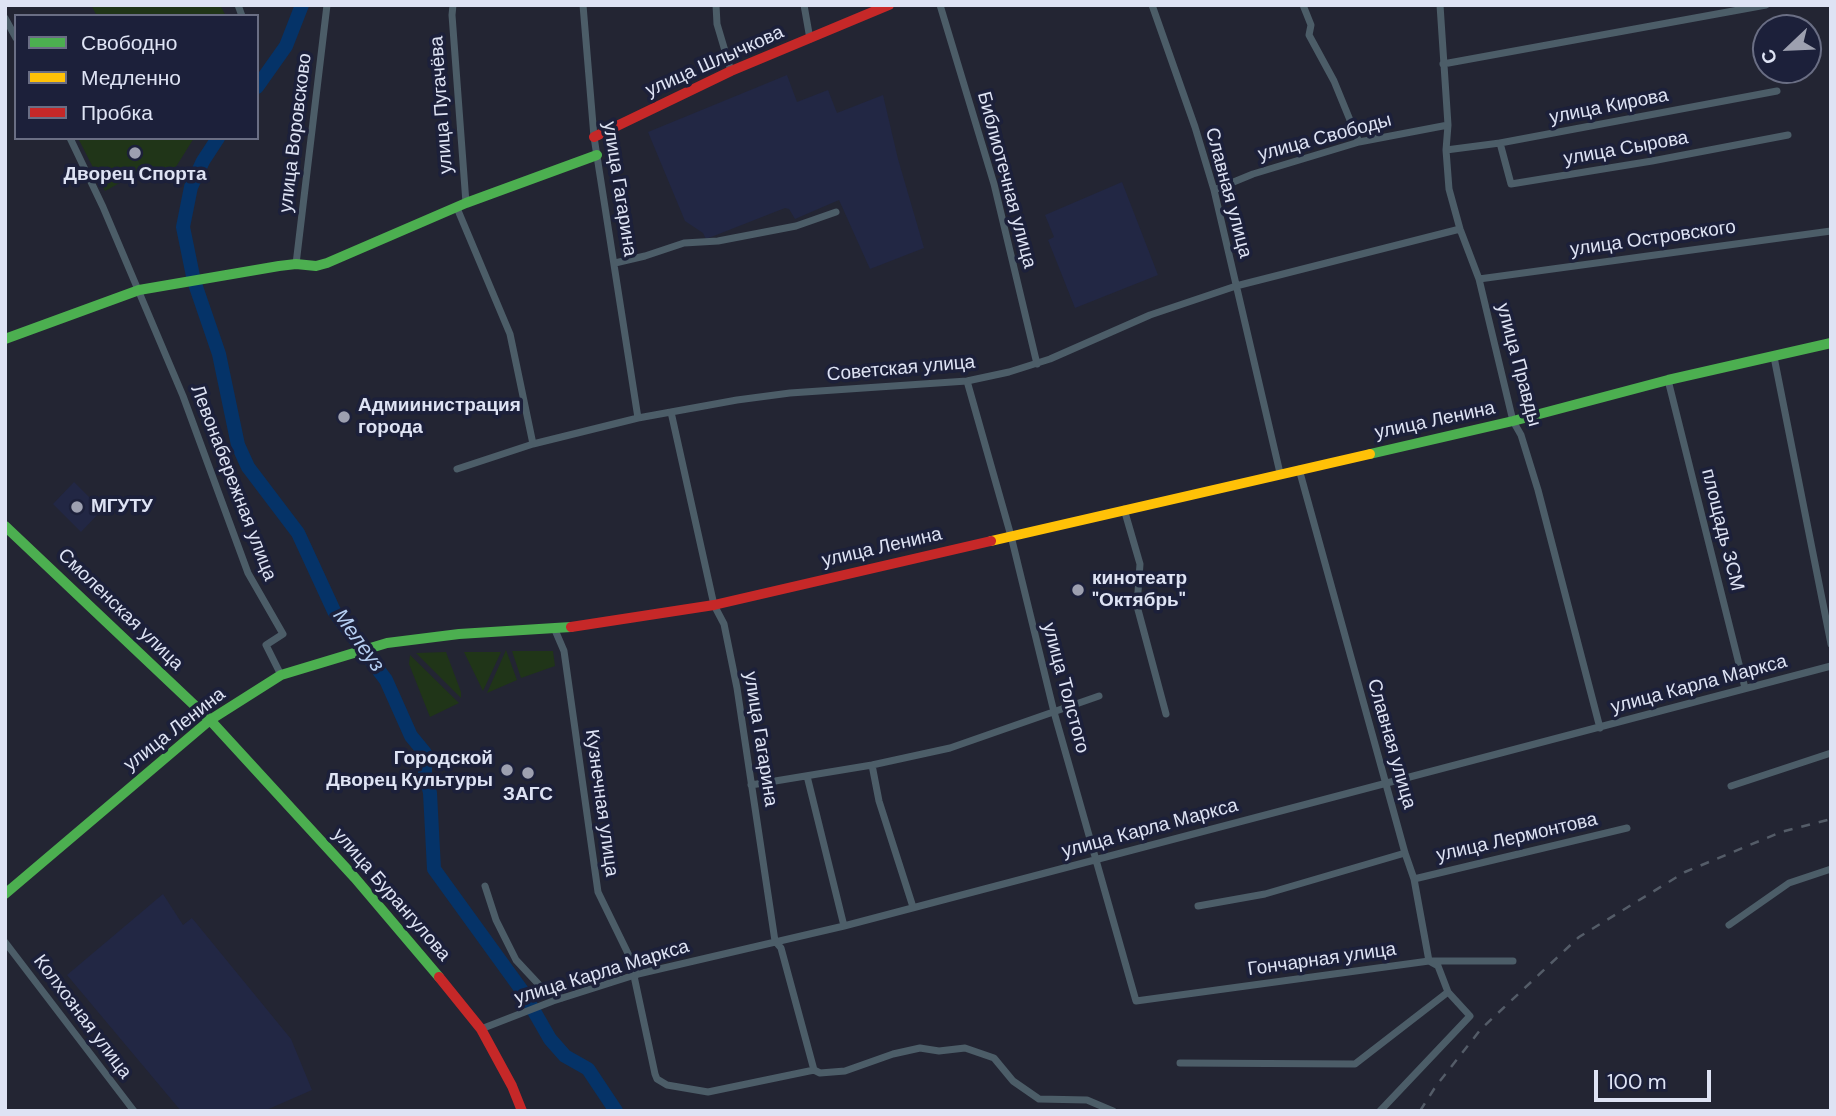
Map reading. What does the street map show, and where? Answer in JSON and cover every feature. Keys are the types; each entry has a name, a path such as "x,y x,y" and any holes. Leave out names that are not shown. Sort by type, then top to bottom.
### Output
{"main road":[{"name":"улица Шлычкова","path":"594,137 731,71 889,5"},
{"path":"5,339 139,290 220,273 327,263 461,205 597,155"},
{"name":"улица Ленина","path":"5,894 210,720 281,675 322,661 387,643 459,634 555,630 714,606 1513,421 1668,380 1831,343"},
{"name":"Смоленская улица","path":"5,526 210,720"},
{"name":"улица Бурангулова","path":"210,720 355,878 451,989 481,1029 512,1086 522,1111"}],"street":[{"name":"улица Воровсково","path":"296,264 327,5"},
{"name":"улица Пугачёва","path":"453,5 461,205 510,334 533,444"},
{"name":"улица Гагарина","path":"583,5 594,137 638,418"},
{"path":"716,5 717,24 731,71"},
{"path":"804,5 810,39"},
{"name":"Библиотечная улица","path":"940,5 994,184 1037,364"},
{"name":"Славная улица","path":"1152,5 1214,190 1280,473"},
{"path":"1303,5 1311,25 1309,35 1334,81 1359,142"},
{"name":"улица Правды","path":"1440,5 1448,125 1446,150 1449,189 1460,229 1479,279 1513,421 1521,435 1538,490 1600,728"},
{"path":"1443,64 1766,5"},
{"path":"5,18 14,34"},
{"name":"улица Кирова","path":"1446,150 1500,143 1777,91"},
{"name":"улица Свободы","path":"1214,190 1253,174 1359,142 1448,125"},
{"name":"улица Сырова","path":"1500,143 1511,184 1787,135"},
{"path":"71,140 139,290"},
{"path":"615,263 684,243 718,241 796,226 836,212"},
{"name":"Советская улица","path":"457,469 533,444 638,418 737,400 790,393 967,381 1037,364 1150,315 1236,286 1460,229"},
{"name":"улица Островского","path":"1479,279 1831,231"},
{"name":"Левонабережная улица","path":"139,290 183,396 248,573 283,634 266,645 281,675"},
{"path":"1774,357 1831,644"},
{"name":"площадь ЗСМ","path":"1668,380 1745,688"},
{"name":"улица Толстого","path":"967,381 1011,536 1054,712 1136,1001"},
{"name":"улица Гагарина","path":"671,412 714,606 724,624 732,663 775,941 781,948 814,1070"},
{"name":"Славная улица","path":"1298,469 1414,878 1429,961 1438,966 1448,992 1470,1016 1380,1111"},
{"path":"1124,509 1140,564 1137,606 1166,714"},
{"name":"Кузнечная улица","path":"555,630 564,651 598,892 636,975 657,1079 667,1085 708,1092 814,1070"},
{"name":"улица Карла Маркса","path":"481,1029 636,975 844,926 1831,666"},
{"path":"751,785 872,765 950,748 1098,696"},
{"path":"1731,786 1831,753"},
{"path":"872,765 878,801 913,907"},
{"path":"807,776 844,926"},
{"name":"улица Лермонтова","path":"1414,878 1627,828"},
{"path":"1198,906 1265,894 1405,853"},
{"path":"1730,925 1789,883 1831,869"},
{"path":"485,886 496,920 516,960 543,989 562,999"},
{"name":"Колхозная улица","path":"5,942 134,1111"},
{"name":"Гончарная улица","path":"1136,1001 1429,961 1513,961"},
{"path":"1180,1063 1355,1064 1448,992"},
{"path":"814,1070 820,1073 845,1071 893,1054 920,1048 939,1051 965,1048 994,1058 1013,1081 1039,1099 1087,1100 1113,1111"}],"shaded area":[{"path":"787,75 797,102 828,90 837,113 883,95 924,248 870,269 839,200 795,219 789,209 785,208 706,239 703,233 685,221 648,132"},
{"path":"1122,182 1158,275 1075,308 1048,240 1054,237 1045,215"},
{"name":"МГУТУ","path":"74,482 102,510 81,532 53,504"},
{"path":"163,894 183,925 192,918 291,1039 312,1090 264,1111 181,1111 67,975"}],"green space":[{"path":"91,5 220,5 225,14 96,14"},
{"name":"Дворец Спорта","path":"79,140 193,140 174,170 147,168 105,191"},
{"path":"506,650 517,680 487,693"},
{"path":"512,651 553,651 555,666 521,678"},
{"path":"446,652 461,692 461,698 416,653"},
{"path":"464,652 501,652 483,691"},
{"path":"410,655 459,703 430,717 409,664"}],"waterway":[{"name":"Мелеуз","path":"259,84 286,46 302,5"},
{"name":"Мелеуз","path":"217,140 191,187 183,227 194,281 219,354 238,445 248,467 298,533 334,611 386,680 411,736 425,753 434,869 523,992 550,1039 565,1056 588,1069 616,1111"}],"railway":[{"path":"1420,1111 1481,1029 1579,937 1685,872 1781,832 1831,819"}],"traffic: fast":[{"path":"5,339 139,290 279,266 316,266 327,263 466,203 597,155"},
{"path":"1370,454 1513,421 1668,380 1831,343"},
{"path":"5,526 210,720 355,878 439,977"},
{"path":"5,894 210,720 281,675 387,643 459,634 571,627"}],"traffic: slow":[{"path":"991,541 1370,454"}],"traffic: jam":[{"path":"594,137 731,71 889,5"},
{"path":"571,627 714,605 991,541"},
{"path":"439,977 481,1029 512,1086 522,1111"}],"place":[{"name":"Дворец Спорта","path":"135,153"},
{"name":"Адмиинистрация города","path":"344,417"},
{"name":"МГУТУ","path":"77,507"},
{"name":"кинотеатр \"Октябрь\"","path":"1078,590"},
{"name":"Городской Дворец Культуры","path":"507,770"},
{"name":"ЗАГС","path":"528,773"}]}
